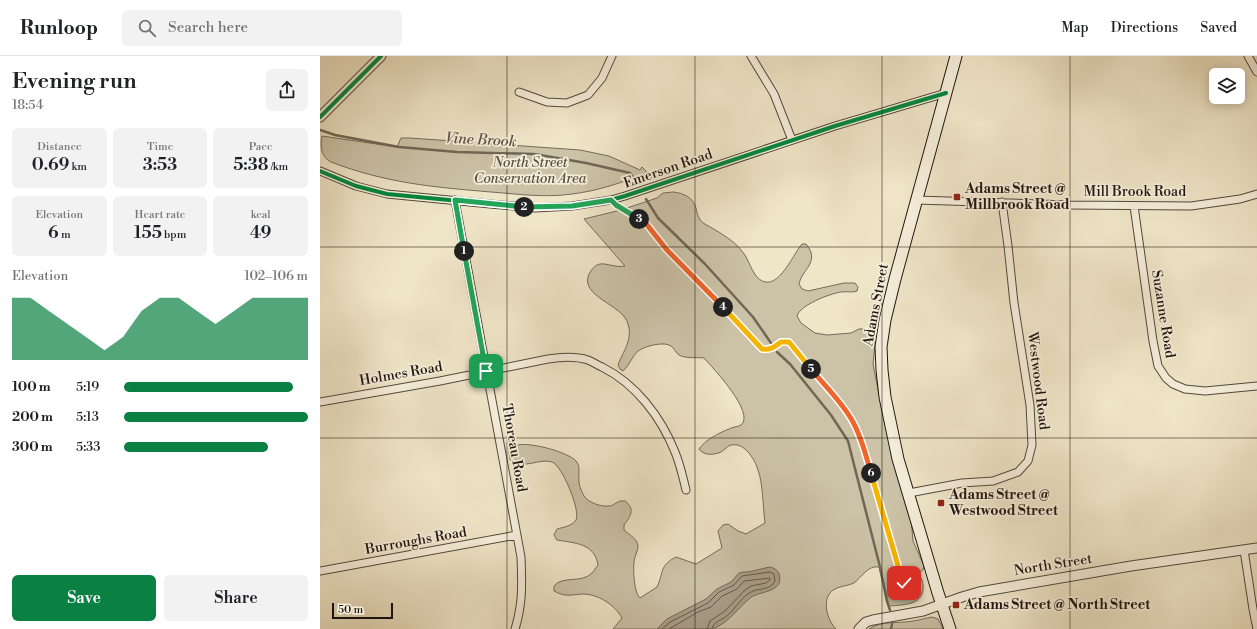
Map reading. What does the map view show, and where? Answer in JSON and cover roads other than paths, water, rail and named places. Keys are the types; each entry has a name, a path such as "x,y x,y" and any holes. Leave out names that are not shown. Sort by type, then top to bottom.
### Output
{"main road":[{"name":"Adams Street","path":"950,629 941,605 898,459 885,397 881,347 885,320 895,279 956,56"}],"street":[{"path":"320,118 381,56"},
{"path":"519,92 547,102 567,103 588,95 602,78 612,56"},
{"path":"751,56 774,94 792,140"},
{"path":"1248,56 1257,72"},
{"name":"Emerson Road","path":"320,171 356,186 387,194 535,208 572,206 611,200 792,140 946,93"},
{"name":"Mill Brook Road","path":"917,200 1134,206 1190,206 1240,199 1257,194"},
{"name":"Thoreau Road","path":"455,200 521,557 522,593 520,612 515,629"},
{"name":"Westwood Road","path":"909,493 962,483 993,481 1018,472 1028,461 1032,445 1030,405 1014,303 1002,202"},
{"name":"Suzanne Road","path":"1134,206 1153,341 1158,366 1166,378 1173,384 1185,389 1205,391 1257,386"},
{"name":"Holmes Road","path":"320,402 548,359 565,357 588,360 611,372 634,389 650,408 675,452 686,490"},
{"name":"Burroughs Road","path":"320,572 517,535"},
{"name":"North Street","path":"859,629 864,624 873,620 918,612 968,595 1001,588 1131,566 1257,548"},
{"path":"1244,550 1252,609 1257,629"}],"water":[{"path":"770,567 776,569 778,573 780,580 778,585 775,588 750,598 729,618 715,628 657,629 667,619 706,599 717,589 731,582 739,573"}],"waterway":[{"name":"Vine Brook","path":"320,130 335,135 399,147 457,152 534,154 586,163 630,173 636,182"},
{"name":"Vine Brook","path":"646,199 658,218 705,264 753,317 771,343"},
{"name":"Vine Brook","path":"777,352 790,364 831,415 848,441 890,610"},
{"name":"Vine Brook","path":"891,629 892,624"}],"place":[{"name":"Adams Street @ Millbrook Road","path":"957,197"},
{"name":"Adams Street @ Westwood Street","path":"941,503"},
{"name":"Adams Street @ North Street","path":"956,605"}],"park label":[{"name":"North Street Conservation Area","path":"530,172"}]}
